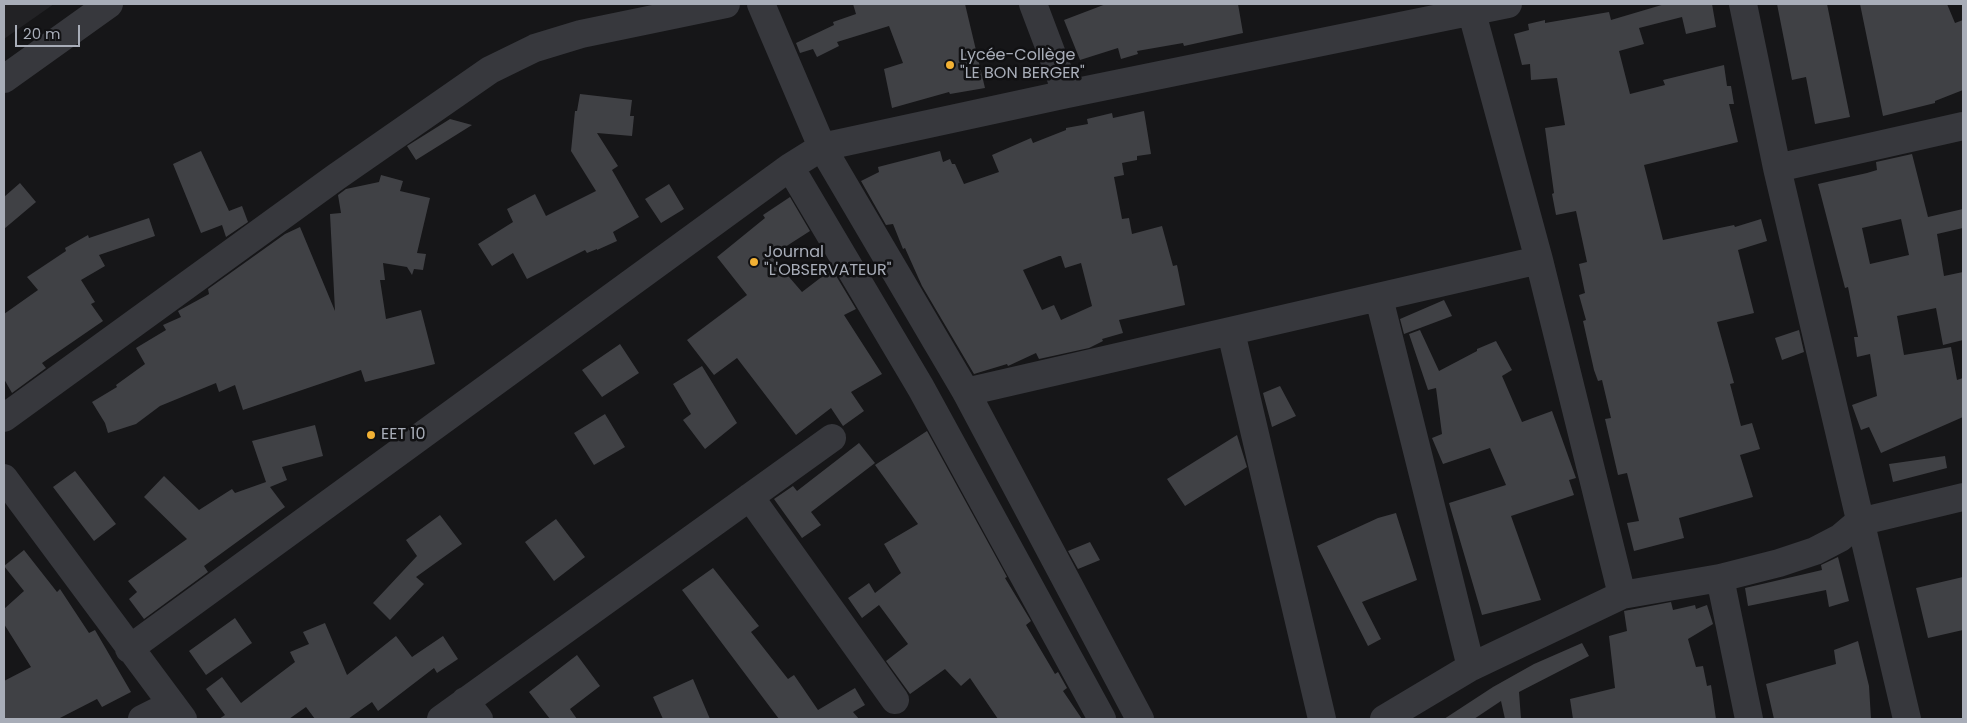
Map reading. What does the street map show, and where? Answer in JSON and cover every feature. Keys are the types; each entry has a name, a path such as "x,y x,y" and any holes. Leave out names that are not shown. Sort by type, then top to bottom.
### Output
{"street":[{"path":"4,79 109,4"},
{"path":"4,418 344,171 490,70 535,48 581,34 726,4"},
{"path":"761,4 822,147 966,392 1140,719"},
{"path":"1033,4 1067,94"},
{"path":"129,649 790,167 822,147 1067,94 1472,13 1508,4"},
{"path":"1743,4 1777,168 1907,719"},
{"path":"1472,13 1538,260 1622,595"},
{"path":"1777,168 1963,126"},
{"path":"790,167 921,388 1102,719"},
{"path":"966,392 1538,260"},
{"path":"1379,298 1471,666"},
{"path":"1231,332 1322,719"},
{"path":"441,719 472,710 750,497 832,438"},
{"path":"4,478 177,712 142,719"},
{"path":"750,497 895,700"},
{"path":"1384,719 1471,666 1622,595 1720,578 1815,551 1840,538 1859,522 1963,497"},
{"path":"1720,578 1749,719"},
{"path":"1045,615 1077,598"}],"shaded area":[{"path":"4,4 54,4 4,39"}],"building":[{"path":"853,4 965,4 985,88 950,94 949,92 892,108 884,69 903,63 889,26 837,42 839,46 817,57 813,49 800,53 796,43 834,25 833,22 856,14"},
{"path":"1106,4 1238,4 1243,33 1184,46 1183,43 1137,51 1138,54 1121,59 1118,48 1080,60 1064,20"},
{"path":"1665,4 1712,4 1716,27 1686,34 1682,17 1639,28 1644,44 1619,51 1630,94 1665,85 1663,80 1724,65 1727,86 1731,86 1734,104 1729,104 1738,142 1644,165 1663,240 1734,225 1735,227 1761,219 1767,241 1738,250 1754,313 1717,322 1734,383 1730,384 1741,426 1752,423 1760,449 1740,455 1753,497 1679,518 1684,538 1634,551 1627,523 1639,521 1627,473 1618,475 1605,419 1611,418 1602,380 1598,381 1594,370 1583,321 1586,320 1579,295 1585,293 1579,264 1587,262 1576,211 1556,215 1552,194 1554,193 1545,128 1565,125 1557,78 1531,80 1530,64 1522,65 1514,34 1529,30 1528,24 1545,20 1545,23 1609,12 1611,20"},
{"path":"1777,4 1827,4 1850,117 1815,124 1806,77 1792,80"},
{"path":"1860,4 1947,4 1955,23 1963,20 1963,90 1935,101 1935,103 1883,116"},
{"path":"580,94 632,100 630,116 634,116 632,136 597,133 618,166 612,170 639,217 613,232 617,241 587,253 585,250 527,279 513,253 492,266 478,244 513,222 507,209 535,194 546,216 596,191 571,151 575,111 577,111"},
{"path":"1144,111 1151,154 1137,156 1137,160 1122,163 1124,175 1114,177 1122,219 1129,218 1132,234 1162,226 1173,266 1177,265 1185,305 1119,320 1123,333 1102,339 1103,341 1089,348 1039,359 1036,353 1008,366 1007,364 974,374 922,286 905,248 903,249 893,224 886,225 861,181 879,172 878,167 940,151 943,162 950,159 952,164 955,164 964,184 999,172 992,155 1031,138 1033,143 1066,130 1066,128 1088,124 1087,119 1112,113 1113,118","holes":["1061,256 1065,268 1081,263 1092,306 1061,320 1054,305 1042,310 1023,270"]},
{"path":"450,119 472,125 416,160 407,146"},
{"path":"201,151 229,211 242,206 248,222 226,237 222,225 201,233 173,164"},
{"path":"1912,154 1928,217 1963,209 1963,228 1937,234 1944,276 1963,272 1963,340 1943,345 1936,308 1897,316 1904,355 1951,347 1957,380 1963,378 1963,417 1881,453 1869,427 1861,430 1852,405 1877,396 1870,354 1857,357 1854,337 1858,337 1848,287 1845,288 1818,184 1877,170 1876,162","holes":["1901,219 1909,255 1870,264 1862,228"]},
{"path":"381,175 403,181 400,191 430,198 417,253 426,254 423,270 414,269 412,275 407,267 383,263 385,280 380,280 386,319 421,310 435,364 365,382 361,370 243,410 235,385 219,392 216,383 160,406 136,424 108,433 105,423 92,402 117,387 116,385 145,364 136,348 166,330 163,325 181,317 178,311 209,294 208,289 285,234 300,227 335,311 330,214 341,213 338,195 346,189 379,182"},
{"path":"20,183 36,202 4,229 4,197"},
{"path":"669,184 684,209 661,223 645,199"},
{"path":"790,197 810,231 771,256 802,292 832,269 856,309 844,315 882,374 851,392 864,411 843,426 831,408 796,435 737,358 714,375 687,340 747,295 717,257 765,218 763,215"},
{"path":"149,218 155,236 99,255 105,266 81,280 95,302 91,304 103,321 42,363 46,368 12,393 4,379 4,314 38,290 27,277 66,251 65,248 88,235 89,238"},
{"path":"1444,300 1452,316 1404,334 1400,319"},
{"path":"1420,330 1439,371 1477,351 1477,349 1496,341 1512,370 1502,376 1522,422 1552,411 1576,478 1569,480 1574,495 1511,516 1541,600 1482,615 1449,503 1506,485 1490,448 1443,464 1432,438 1442,434 1436,388 1428,390 1409,334"},
{"path":"1799,330 1804,352 1782,360 1775,338"},
{"path":"620,344 639,373 602,397 582,370"},
{"path":"702,366 737,423 705,449 683,420 691,414 673,384"},
{"path":"1280,386 1296,416 1272,427 1263,393"},
{"path":"605,414 625,447 594,465 574,433"},
{"path":"315,425 323,456 282,467 287,480 270,487 285,507 204,566 208,572 144,619 129,599 137,592 128,581 187,539 144,497 164,476 199,510 232,489 235,493 266,482 252,441"},
{"path":"927,431 1007,577 1005,578 1031,621 1026,625 1055,674 1058,672 1067,688 1063,691 1082,719 998,719 970,678 961,686 945,669 910,694 886,661 908,644 879,605 862,618 848,598 869,583 875,593 901,573 884,544 918,524 875,465"},
{"path":"1237,435 1247,467 1185,506 1167,479"},
{"path":"859,443 875,463 811,512 821,525 802,538 774,499 793,486 797,491"},
{"path":"1945,456 1947,468 1893,482 1889,464"},
{"path":"75,471 116,524 94,541 53,487"},
{"path":"1396,513 1417,580 1362,602 1381,639 1368,646 1317,546 1378,518"},
{"path":"440,515 462,544 416,577 424,584 390,620 373,603 417,556 406,540"},
{"path":"556,519 585,557 554,581 525,542"},
{"path":"1090,542 1100,560 1078,569 1068,551"},
{"path":"24,550 57,592 60,589 89,633 95,630 131,692 102,707 97,699 58,719 4,719 4,681 31,667 4,624 4,609 24,591 4,566"},
{"path":"1838,557 1849,601 1829,607 1826,590 1748,606 1745,588 1822,570 1821,565"},
{"path":"713,568 759,626 751,632 788,679 794,675 818,710 855,688 865,705 853,712 859,719 779,719 682,590"},
{"path":"1963,577 1963,630 1928,638 1916,588"},
{"path":"1671,602 1673,610 1695,605 1696,609 1707,605 1713,624 1688,639 1696,667 1703,666 1707,686 1711,685 1716,719 1573,719 1570,699 1615,688 1609,636 1627,631 1624,611"},
{"path":"235,618 252,643 206,675 189,651"},
{"path":"325,623 347,675 396,636 412,657 443,636 458,659 437,673 434,668 378,711 372,702 348,719 315,719 306,707 289,719 219,719 225,715 206,689 222,677 241,703 295,662 290,652 309,644 303,632"},
{"path":"1858,641 1869,686 1871,719 1774,719 1766,684 1836,664 1834,650"},
{"path":"1582,643 1589,656 1519,692 1521,719 1505,719 1501,701 1474,719 1444,719 1493,687 1534,664"},
{"path":"577,655 600,686 570,709 577,719 550,719 529,692"},
{"path":"693,679 710,719 663,719 653,697"}],"place":[{"name":"Lycée-Collège \"LE BON BERGER\"","path":"950,65"},
{"name":"Journal \"L'OBSERVATEUR\"","path":"754,262"},
{"name":"EET 10","path":"371,435"}]}
